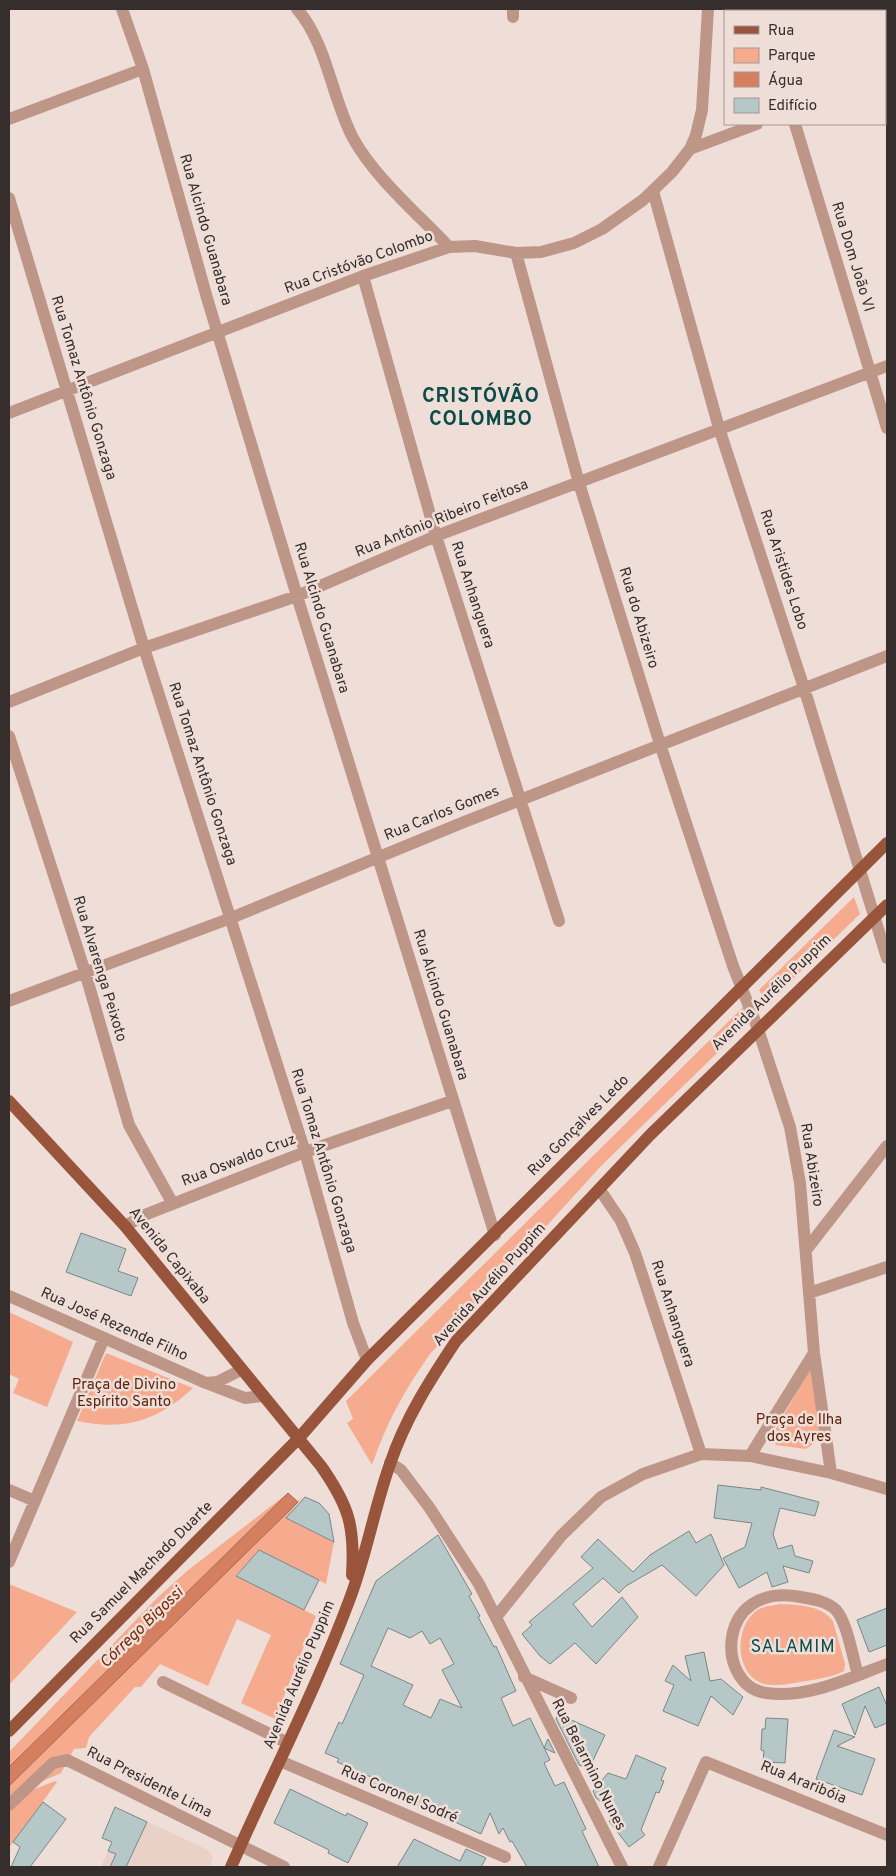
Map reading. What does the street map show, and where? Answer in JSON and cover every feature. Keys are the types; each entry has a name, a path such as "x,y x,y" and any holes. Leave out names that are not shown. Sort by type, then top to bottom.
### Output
{"main road":[{"name":"Rua Gonçalves Ledo","path":"299,1438 367,1360 495,1235 700,1027 862,870 887,843"},
{"name":"Avenida Aurélio Puppim","path":"231,1867 323,1670 351,1598 390,1463 407,1421 432,1377 456,1341 650,1135 887,905"},
{"name":"Avenida Capixaba","path":"9,1101 125,1226 241,1370 299,1438 333,1483 352,1526 354,1546 351,1598"},
{"name":"Rua Samuel Machado Duarte","path":"9,1730 299,1438"}],"street":[{"name":"Rua Alcindo Guanabara","path":"122,9 142,69 217,333 297,596 495,1235"},
{"path":"297,9 311,29 344,117 360,152 449,247"},
{"name":"Rua Cristóvão Colombo","path":"9,413 363,276 449,247 475,246 516,253 550,250 588,236 623,216 653,191 677,167 690,149 696,135 702,110 708,9"},
{"path":"9,119 142,69"},
{"path":"690,149 754,125"},
{"name":"Rua Dom João VI","path":"795,125 887,428"},
{"name":"Rua Aristides Lobo","path":"653,191 719,428 862,870 887,958"},
{"name":"Rua Tomaz Antônio Gonzaga","path":"9,198 144,648 305,1152 353,1323 367,1360"},
{"name":"Rua do Abizeiro","path":"516,253 579,483 660,744 741,989"},
{"name":"Rua Anhanguera","path":"363,276 436,536 559,921"},
{"name":"Rua Antônio Ribeiro Feitosa","path":"9,702 144,648 297,596 436,536 887,366"},
{"name":"Rua Carlos Gomes","path":"9,1001 231,918 377,857 887,656"},
{"name":"Rua Alvarenga Peixoto","path":"9,736 84,972 129,1125 173,1204"},
{"name":"Rua Abizeiro","path":"741,989 758,1029 790,1127 800,1183 814,1354 831,1473"},
{"name":"Rua Oswaldo Cruz","path":"125,1226 173,1204 305,1152 452,1101"},
{"path":"806,1250 887,1146"},
{"name":"Rua Anhanguera","path":"600,1190 621,1220 636,1252 700,1454"},
{"path":"809,1293 887,1268"},
{"name":"Rua José Rezende Filho","path":"9,1296 206,1383 245,1398 263,1396"},
{"path":"9,1562 104,1338"},
{"path":"750,1456 814,1354"},
{"path":"206,1383 224,1379 241,1370"},
{"path":"496,1617 561,1536 601,1497 643,1474 700,1454 750,1456 831,1473 887,1489"},
{"name":"Rua Belarmino Nunes","path":"390,1463 401,1470 429,1507 466,1562 496,1617 524,1677 622,1867"},
{"path":"9,1490 35,1501"},
{"path":"858,1675 840,1617 836,1610 823,1603 797,1596 762,1598 749,1605 737,1621 732,1644 737,1670 746,1683 760,1692 776,1693 806,1690 846,1681 887,1664"},
{"name":"Rua Belarmino Nunes","path":"524,1677 570,1698"},
{"path":"163,1682 288,1743"},
{"name":"Rua Presidente Lima","path":"9,1805 53,1764 67,1760 284,1867"},
{"name":"Rua Coronel Sodré","path":"280,1761 505,1857"},
{"name":"Rua Araribóia","path":"659,1867 706,1762 887,1835"}],"shaded area":[{"path":"125,1811 208,1850 213,1858 210,1867 101,1867"}],"green space":[{"path":"854,897 860,914 767,1004 759,990"},
{"path":"743,1007 751,1020 601,1166 430,1354 412,1380 397,1407 383,1435 372,1465 347,1423 353,1419 346,1401"},
{"name":"Praça de Divino Espírito Santo","path":"9,1312 73,1342 47,1407 13,1393 19,1379 9,1374"},
{"name":"Praça de Divino Espírito Santo","path":"106,1353 193,1388 166,1408 140,1421 110,1425 77,1421"},
{"name":"Praça de Ilha dos Ayres","path":"811,1368 819,1431 817,1441 806,1449 776,1445 772,1438 775,1430"},
{"path":"288,1493 9,1767 9,1752 157,1598 187,1571"},
{"path":"303,1496 286,1518 334,1542 326,1584 259,1550 236,1575 316,1616 275,1719 241,1703 271,1635 237,1619 208,1686 160,1664 141,1687 135,1687 89,1737 86,1748 74,1749 61,1773 9,1796 9,1786"},
{"path":"9,1584 77,1612 9,1685"},
{"path":"780,1604 816,1609 833,1621 845,1664 844,1671 825,1678 791,1684 769,1685 754,1679 747,1671 743,1662 741,1640 743,1629 755,1612 767,1606"},
{"path":"55,1781 57,1782 9,1848 10,1799"}],"water":[{"path":"288,1493 298,1502 9,1786 9,1767"}],"building":[{"path":"81,1233 126,1249 118,1271 138,1278 131,1296 66,1272"},
{"path":"718,1485 761,1490 761,1487 819,1502 815,1516 780,1508 773,1534 778,1549 792,1545 795,1556 813,1561 809,1573 783,1566 788,1582 772,1587 767,1572 739,1588 723,1558 745,1547 752,1523 714,1518"},
{"path":"305,1497 319,1503 329,1514 334,1542 286,1518"},
{"path":"689,1531 696,1543 711,1534 724,1565 696,1596 662,1565 626,1586 619,1593 603,1578 573,1604 592,1627 622,1597 638,1617 596,1664 575,1643 550,1664 540,1656 522,1634 532,1625 529,1622 593,1568 581,1557 598,1539 633,1572 650,1555"},
{"path":"438,1535 472,1594 469,1596 480,1616 478,1617 494,1647 496,1646 516,1691 501,1698 513,1726 530,1718 550,1760 544,1763 555,1786 564,1782 586,1829 582,1831 599,1867 527,1867 503,1828 499,1834 490,1813 481,1834 368,1782 371,1777 337,1762 339,1759 325,1753 339,1722 342,1724 364,1675 340,1664 376,1581","holes":["388,1628 410,1638 422,1631 430,1644 440,1638 454,1664 442,1670 462,1708 440,1699 431,1718 403,1705 413,1685 371,1666"]},
{"path":"259,1550 319,1580 304,1610 236,1576"},
{"path":"887,1608 887,1645 869,1652 857,1620"},
{"path":"704,1652 710,1681 721,1679 743,1697 733,1715 711,1696 698,1726 663,1711 674,1685 665,1681 673,1665 691,1681 685,1656"},
{"path":"879,1687 887,1706 887,1723 875,1728 865,1706 855,1735 842,1704"},
{"path":"558,1714 605,1735 589,1769 579,1765 556,1719"},
{"path":"766,1718 788,1719 785,1763 763,1762 764,1751 761,1750 762,1729 765,1729"},
{"path":"834,1730 855,1737 837,1746 875,1759 862,1795 816,1779"},
{"path":"548,1739 555,1753 544,1748"},
{"path":"636,1755 666,1768 661,1780 664,1781 659,1793 656,1792 641,1830 645,1835 629,1847 609,1821 617,1815 596,1798 593,1791 608,1773 626,1779"},
{"path":"290,1789 346,1816 347,1813 368,1823 348,1863 328,1853 329,1850 274,1823"},
{"path":"43,1802 66,1819 30,1867 11,1867 20,1847 13,1842"},
{"path":"115,1807 147,1822 126,1867 110,1867 116,1854 108,1851 112,1842 102,1838"},
{"path":"414,1839 460,1861 466,1849 486,1858 481,1867 397,1867"}],"district":[{"name":"CRISTÓVÃO COLOMBO","path":"481,408"},
{"name":"SALAMIM","path":"793,1647"}],"water label":[{"name":"Córrego Bigossi","path":"142,1628"}]}
